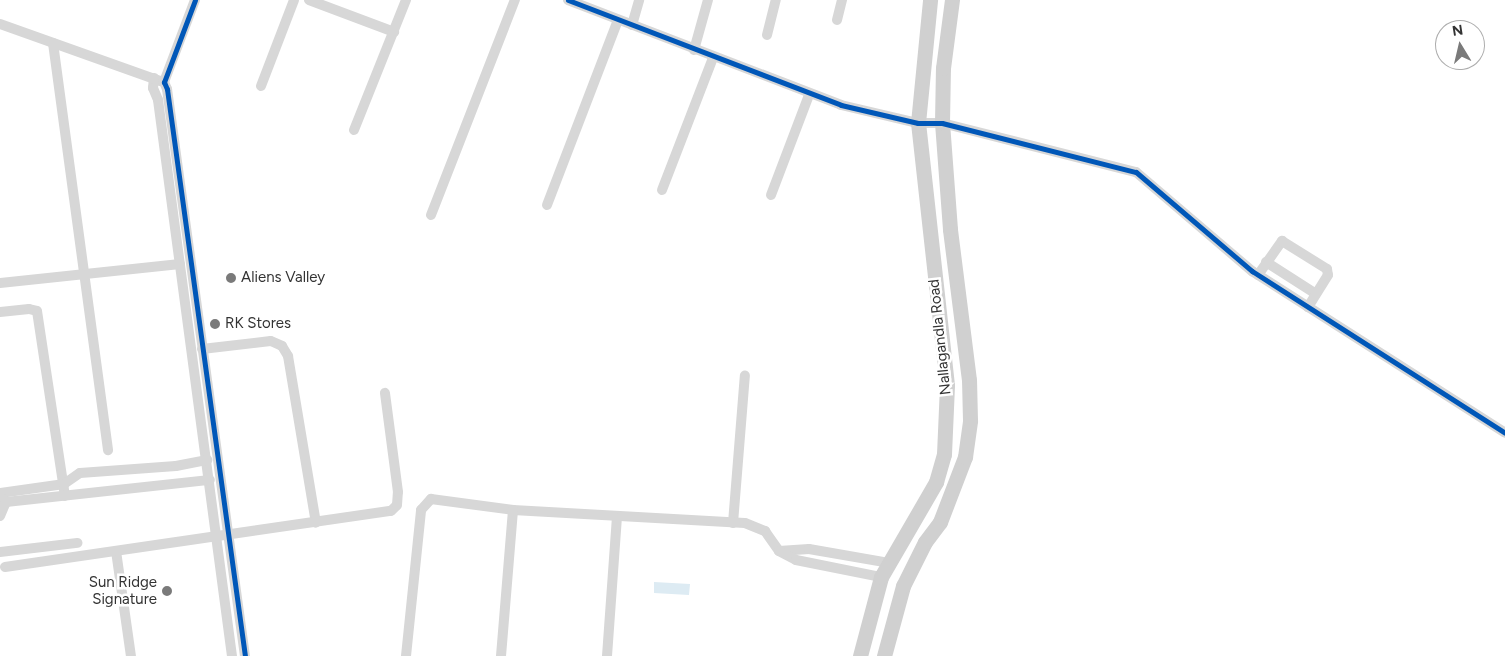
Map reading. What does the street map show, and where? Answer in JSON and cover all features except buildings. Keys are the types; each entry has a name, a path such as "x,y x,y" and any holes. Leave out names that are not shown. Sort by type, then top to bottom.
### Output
{"main road":[{"name":"Nallagandla Road","path":"860,656 881,577 936,482 944,454 948,385 918,123 930,0"},
{"name":"Nallagandla Road","path":"884,656 903,586 925,542 940,522 965,457 970,420 969,380 942,123 944,68 952,0"}],"street":[{"path":"195,0 159,80 202,349 245,656"},
{"path":"261,86 294,0"},
{"path":"309,0 394,32"},
{"path":"354,130 406,0"},
{"path":"431,215 514,0"},
{"path":"632,25 639,0"},
{"path":"694,50 708,0"},
{"path":"767,35 776,0"},
{"path":"838,20 842,0"},
{"path":"572,1 809,95 918,123 942,123 1136,172 1258,275 1505,433"},
{"path":"546,205 618,20"},
{"path":"0,24 159,80"},
{"path":"53,43 108,450"},
{"path":"662,190 713,58"},
{"path":"771,195 809,95"},
{"path":"163,99 180,264 232,656"},
{"path":"1258,275 1282,241 1320,264 1329,272 1308,307"},
{"path":"1266,262 1316,294"},
{"path":"0,283 180,264"},
{"path":"1279,288 1287,276"},
{"path":"0,312 29,309 37,311 65,496"},
{"path":"202,349 271,341 282,346 288,356 316,523"},
{"path":"733,523 744,375"},
{"path":"5,567 382,514 397,505 398,492 385,393"},
{"path":"0,493 64,484 80,473 176,466 207,460"},
{"path":"0,516 3,500 65,496 210,480"},
{"path":"406,656 421,510 424,503 438,499 513,510 617,518 745,523 766,531 779,550 796,560 881,577"},
{"path":"501,656 513,510"},
{"path":"607,656 617,518"},
{"path":"0,552 78,543"},
{"path":"779,550 809,549 889,563"},
{"path":"116,551 131,656"}],"shaded area":[{"path":"654,582 690,584 689,595 654,593"}],"cycle path":[{"path":"195,0 164,82 167,89 245,656"},
{"path":"568,0 841,105 918,123 942,123 1136,172 1252,271 1505,433"}],"place":[{"name":"Aliens Valley","path":"231,278"},
{"name":"RK Stores","path":"215,324"},
{"name":"Sun Ridge Signature","path":"167,591"}]}
